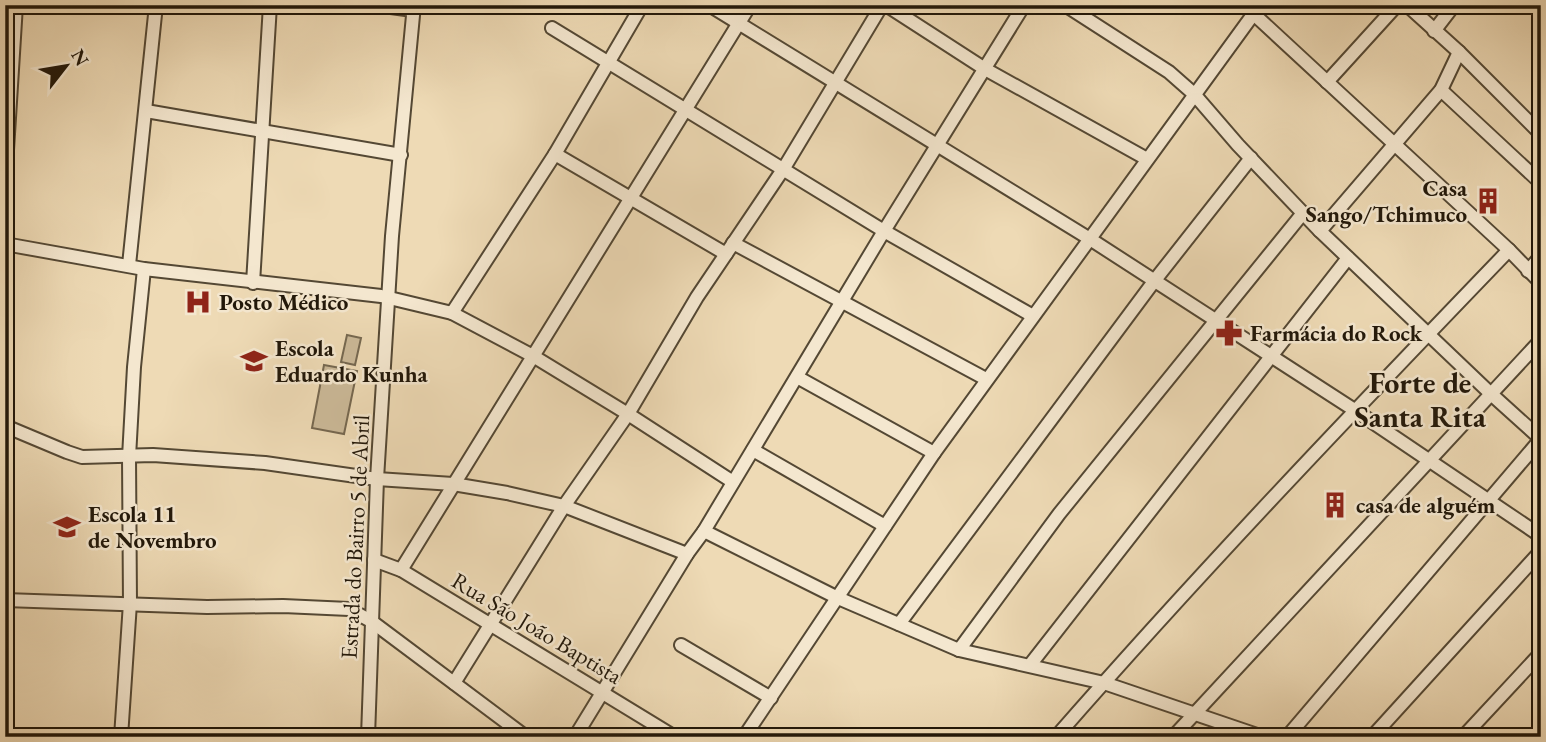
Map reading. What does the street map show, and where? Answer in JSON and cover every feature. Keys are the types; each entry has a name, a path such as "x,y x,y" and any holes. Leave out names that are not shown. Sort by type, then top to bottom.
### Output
{"street":[{"path":"5,182 16,5"},
{"path":"129,265 156,5"},
{"path":"253,283 270,5"},
{"path":"376,5 414,8"},
{"path":"452,313 555,154 610,64 642,5"},
{"path":"709,5 1155,280 1541,536"},
{"path":"401,570 750,5"},
{"path":"454,683 564,506 628,414 698,297 783,168 884,5 985,69 1147,159"},
{"path":"575,737 687,554 704,531 884,231 1024,5"},
{"path":"1065,5 1142,52 1194,94 1320,231 1541,439 1287,737"},
{"path":"1327,82 1397,5"},
{"path":"1407,5 1459,52 1541,134"},
{"path":"1434,31 1454,5"},
{"name":"Estrada do Bairro 5 de Abril","path":"368,737 377,479 392,236 414,8"},
{"path":"744,737 934,453 1194,94 1253,8 1327,82 1509,250 1541,283"},
{"path":"552,28 884,231 1032,316"},
{"path":"1320,231 1441,90 1459,52"},
{"path":"1441,90 1541,183"},
{"path":"146,111 401,155"},
{"path":"555,154 630,199 843,302 986,379"},
{"path":"899,624 1155,280 1251,158"},
{"path":"960,650 1059,514 1303,212"},
{"path":"5,244 144,269 389,298 452,313 533,356 733,482"},
{"path":"1056,737 1356,411 1509,250"},
{"path":"1528,271 1541,256"},
{"path":"1030,665 1349,258"},
{"path":"121,737 130,603 129,457 134,367 144,269"},
{"path":"1173,737 1541,340"},
{"path":"797,377 934,453"},
{"path":"5,426 82,457 153,455 265,463 377,479 453,484 564,506 687,554"},
{"path":"753,450 885,526"},
{"path":"704,531 838,598 960,650 1104,682 1263,737"},
{"path":"1372,737 1541,551"},
{"name":"Rua São João Baptista","path":"374,560 401,570 675,737"},
{"path":"5,600 349,609 371,621 526,737"},
{"path":"681,645 771,698"},
{"path":"1463,737 1541,653"}],"shaded area":[{"path":"347,335 361,338 355,365 341,362"},
{"path":"324,365 357,371 344,434 312,428"}],"place":[{"name":"Casa Sango/Tchimuco","path":"1488,201"},
{"name":"Posto Médico","path":"198,302"},
{"name":"Farmácia do Rock","path":"1229,333"},
{"name":"Escola Eduardo Kunha","path":"254,361"},
{"name":"casa de alguém","path":"1335,505"},
{"name":"Escola 11 de Novembro","path":"67,527"}],"district":[{"name":"Forte de Santa Rita","path":"1420,400"}]}
